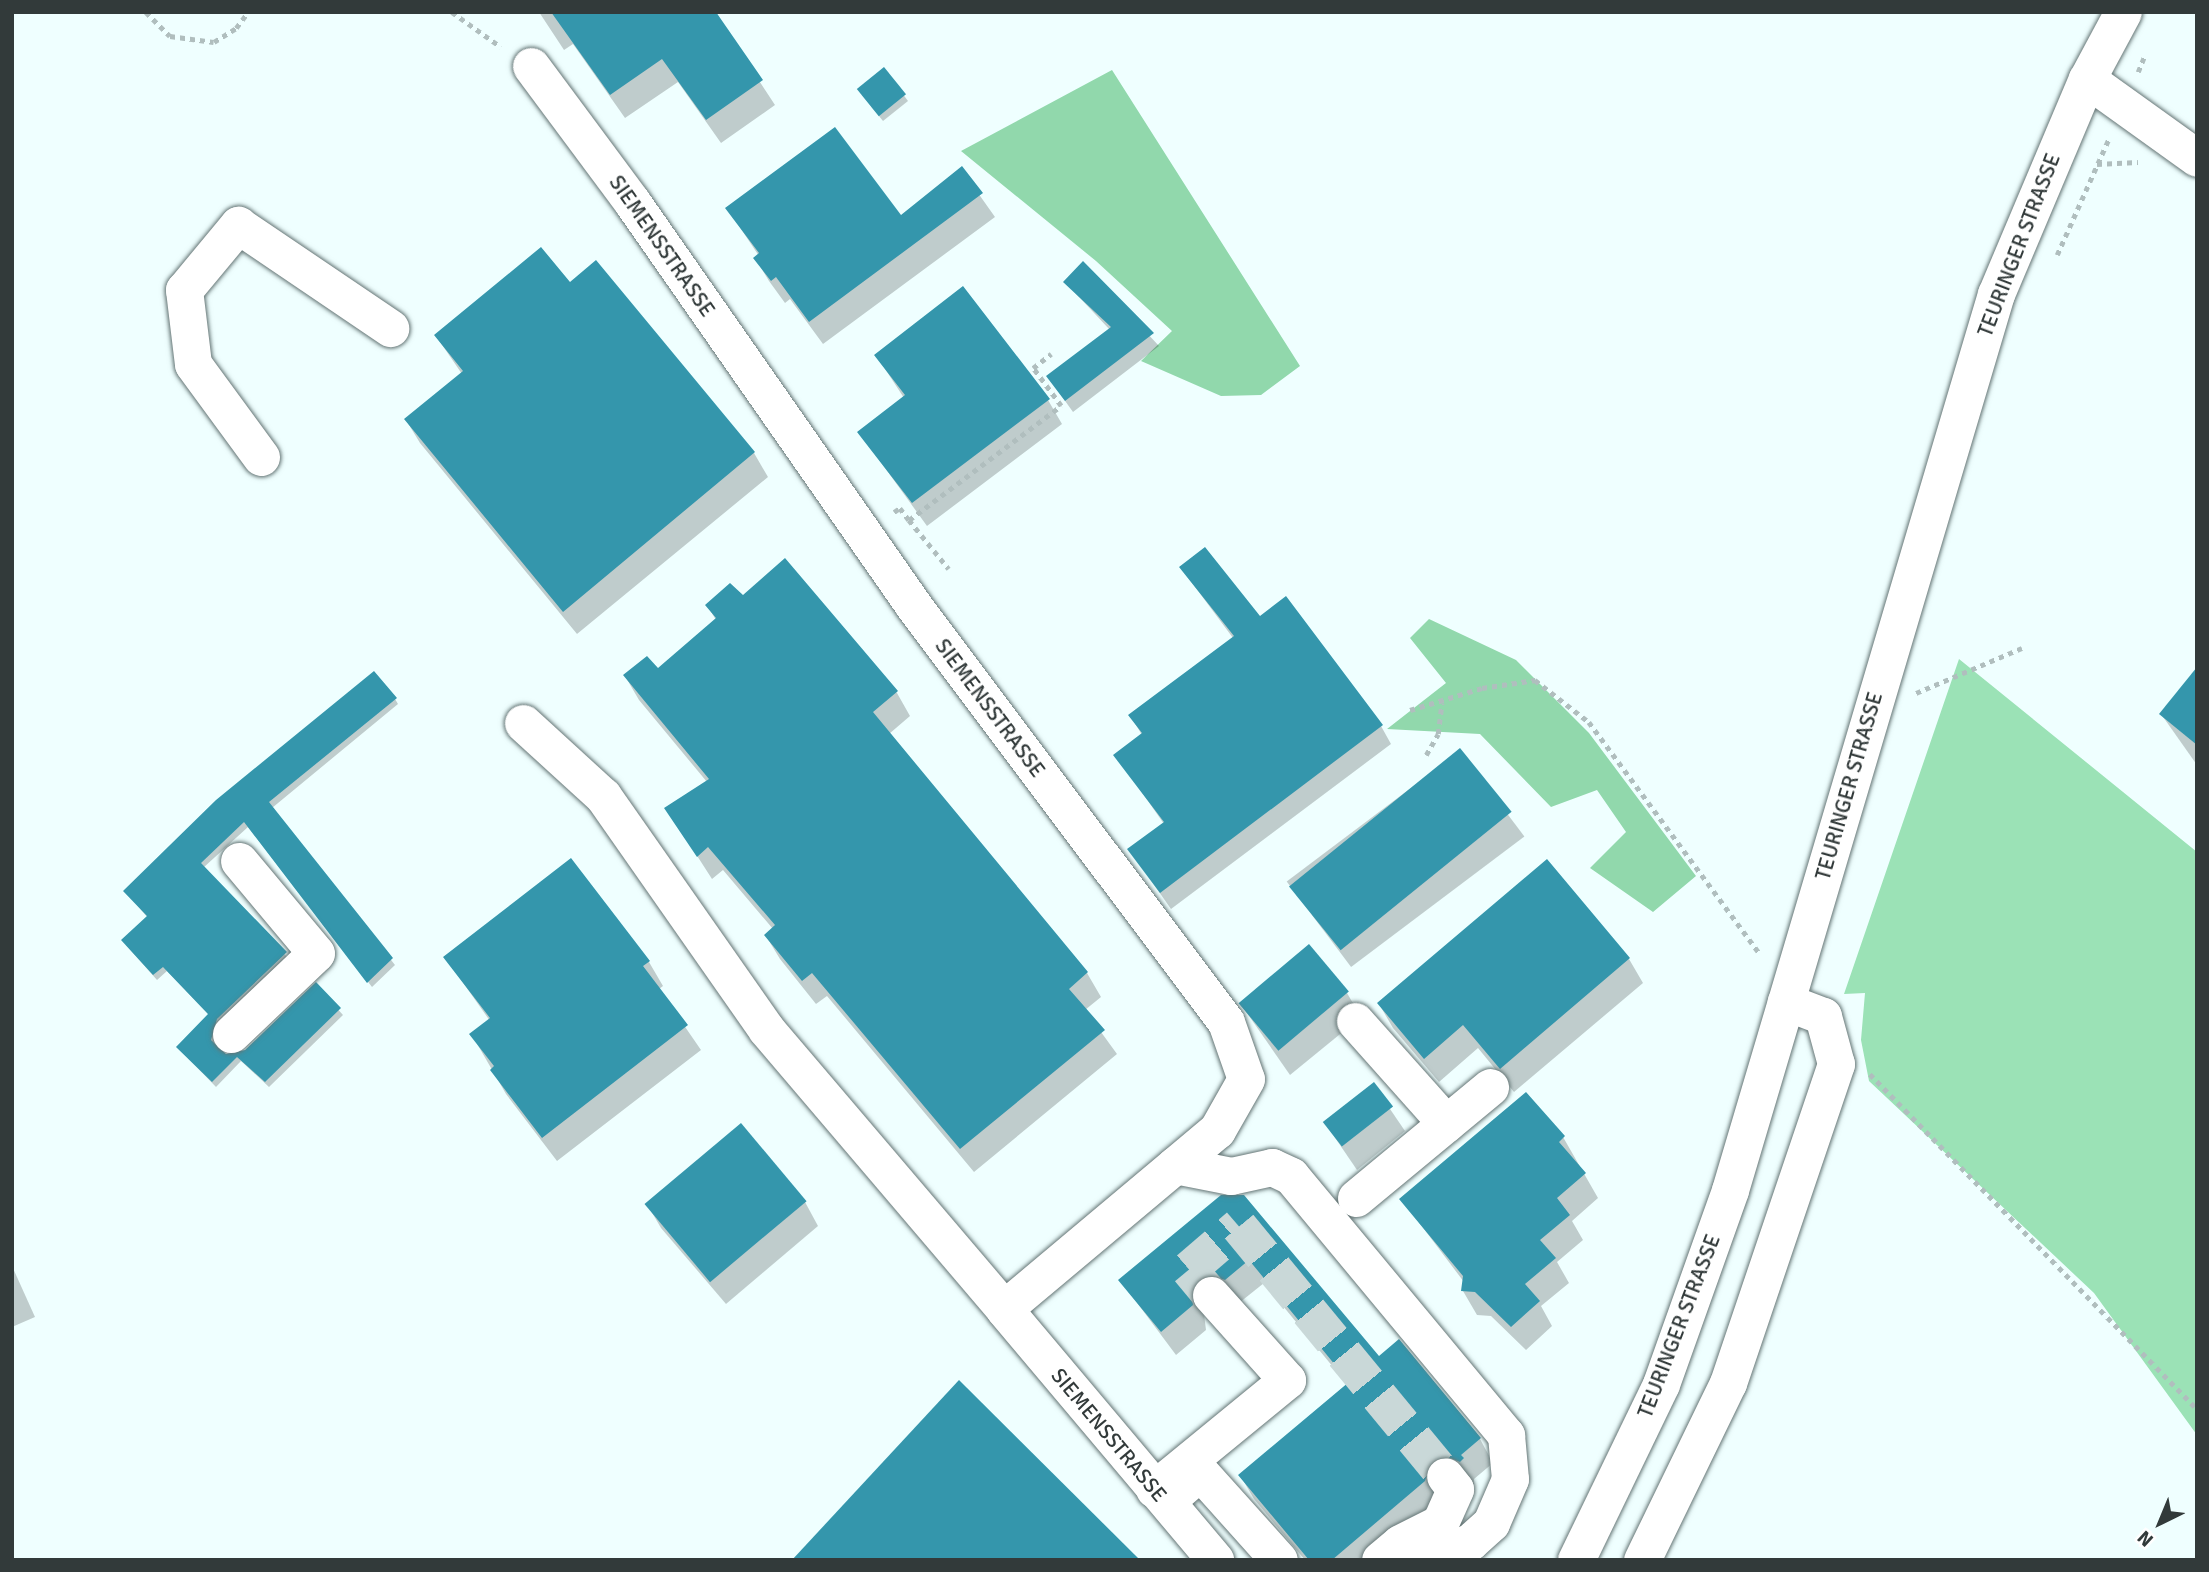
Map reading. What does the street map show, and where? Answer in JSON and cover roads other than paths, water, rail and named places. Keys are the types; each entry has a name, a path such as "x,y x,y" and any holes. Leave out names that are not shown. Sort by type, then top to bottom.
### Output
{"street":[{"name":"TEURINGER STRASSE","path":"1576,1560 1661,1384 1730,1190 1996,294 2087,79 2123,12"},
{"name":"SIEMENSSTRASSE","path":"531,66 632,202 864,534 1226,1022 1246,1079 1217,1130 1004,1309"},
{"path":"2087,79 2197,158"},
{"path":"261,457 192,364 184,290 238,225 390,328"},
{"name":"SIEMENSSTRASSE","path":"523,723 603,796 766,1029 1215,1560"},
{"path":"231,1034 316,953 239,861"},
{"path":"1642,1560 1728,1383 1836,1064 1823,1016 1787,1002"},
{"path":"1355,1021 1446,1124"},
{"path":"1356,1198 1490,1087"},
{"path":"1175,1165 1231,1176 1272,1167 1291,1176 1506,1435 1510,1479 1491,1523 1470,1542 1422,1560"},
{"path":"1160,1496 1208,1446 1287,1380 1211,1295"},
{"path":"1160,1496 1200,1472 1279,1560"},
{"path":"1380,1560 1400,1543 1440,1523 1455,1489 1445,1476"}],"tunnel":[{"path":"1211,1295 1189,1269 1239,1226 1445,1476"}]}
